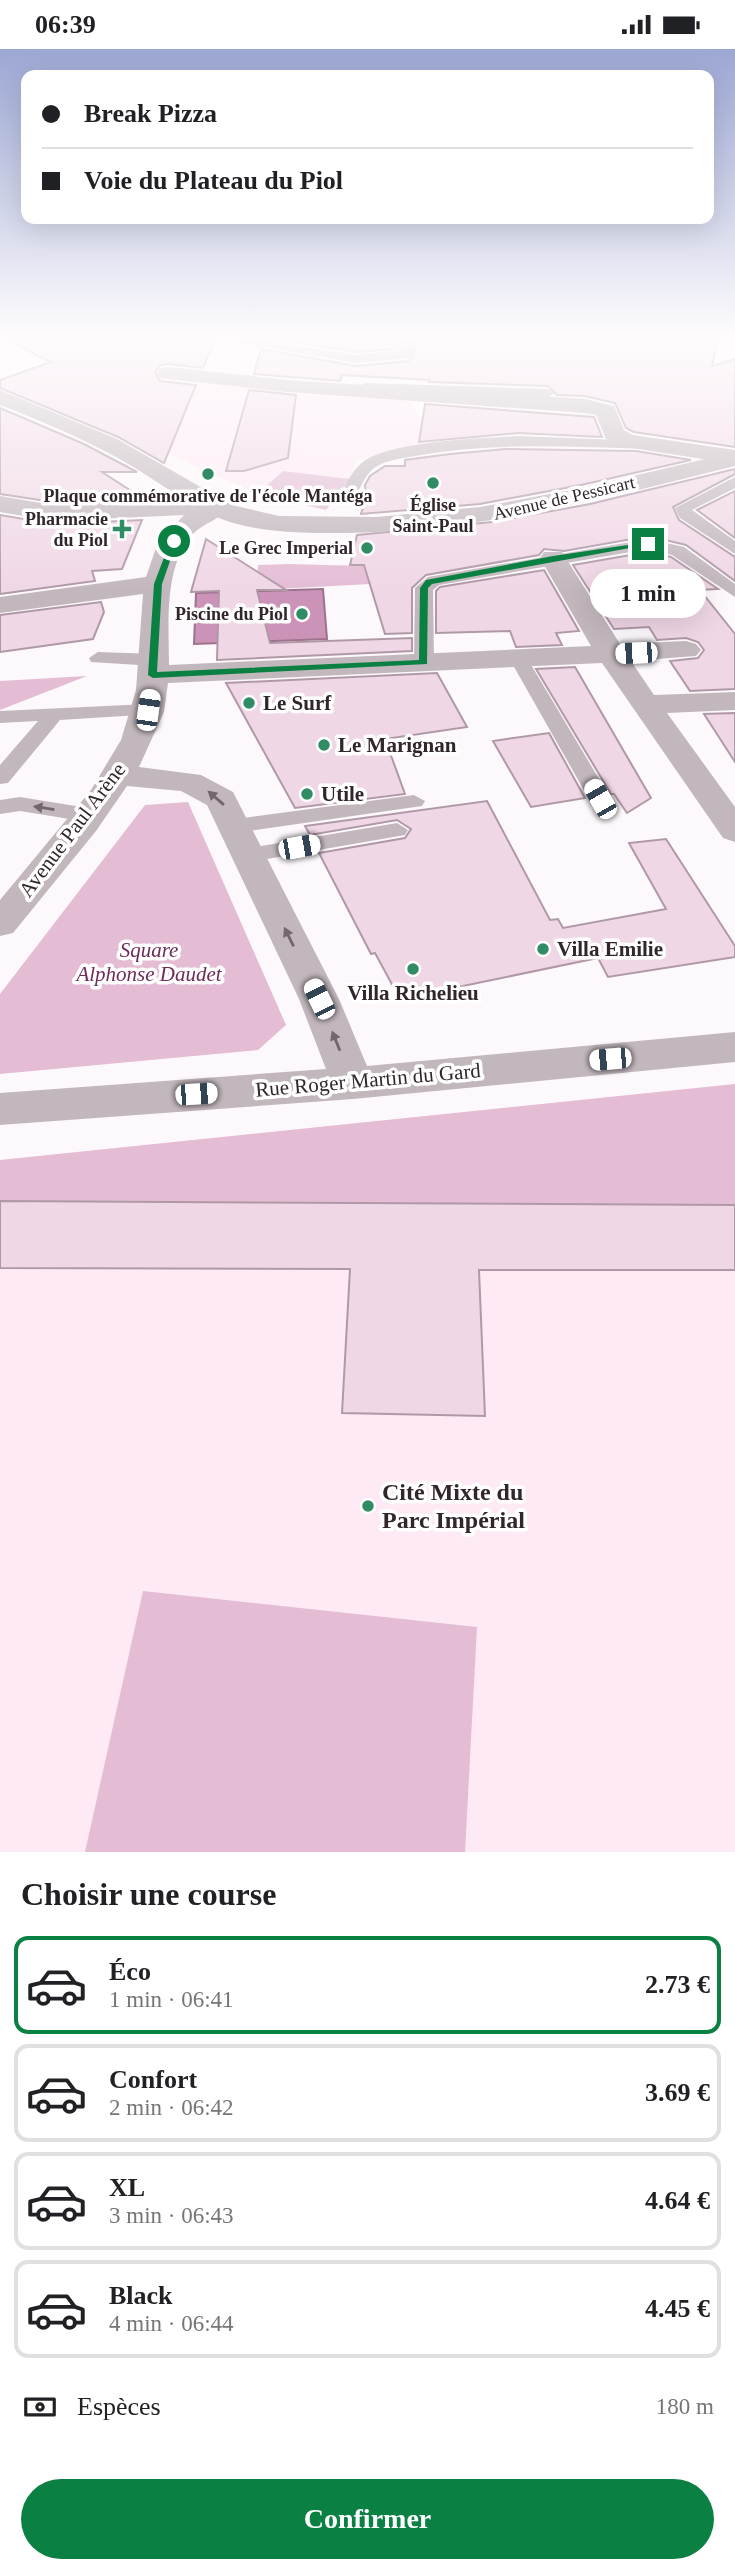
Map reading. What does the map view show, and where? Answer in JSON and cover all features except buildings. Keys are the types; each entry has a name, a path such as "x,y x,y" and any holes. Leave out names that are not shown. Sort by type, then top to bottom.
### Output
{"street":[{"name":"Avenue de Pessicart","path":"60,421 84,431 145,464 215,508 239,517 287,524 376,525 445,521 524,509 735,458"},
{"path":"610,421 614,434 648,445 735,458"},
{"path":"0,504 20,510 66,512 215,508"},
{"name":"Avenue Paul Arène","path":"0,924 117,775 148,710 154,668 158,584 169,550 182,529 215,508"},
{"path":"553,558 611,654 733,826"},
{"path":"0,605 158,584"},
{"path":"154,668 424,662 686,650"},
{"path":"646,705 735,701"},
{"path":"117,775 189,782 222,799 319,999 353,1083"},
{"name":"Rue Roger Martin du Gard","path":"0,1109 353,1083 735,1047"}],"lane":[{"path":"348,496 359,474 371,463 389,456 463,443 518,440 648,445"},
{"path":"735,482 682,508 686,515 735,549"},
{"path":"424,662 426,585 434,580 625,546 658,544 678,551 735,592"},
{"path":"98,658 154,668"},
{"path":"518,658 600,799"},
{"path":"0,717 148,710"},
{"path":"0,778 54,715"},
{"path":"243,841 414,801"},
{"path":"0,807 20,804 88,815"},
{"path":"243,841 397,830"}],"shaded area":[{"path":"159,421 427,421 431,424 429,434 419,444 356,460 350,479 283,471 257,494 162,451"},
{"path":"323,589 327,639 194,644 196,593"},
{"name":"Cité Mixte du Parc Impérial","path":"735,1084 735,1852 0,1852 0,1160"}],"green space":[{"path":"283,471 350,479 326,510 257,494"},
{"path":"258,565 365,566 371,584 257,590 252,571 258,570"},
{"path":"87,676 0,710 0,681"},
{"name":"Square Alphonse Daudet","path":"188,802 286,1025 258,1050 0,1074 0,994 145,805"},
{"path":"735,1084 735,1205 0,1201 0,1160"},
{"path":"143,1591 477,1627 465,1852 85,1852"}],"place":[{"name":"Plaque commémorative de l'école Mantéga","path":"208,474"},
{"name":"Église Saint-Paul","path":"433,483"},
{"name":"Pharmacie du Piol","path":"122,529"},
{"name":"Le Grec Imperial","path":"367,548"},
{"name":"Piscine du Piol","path":"302,614"},
{"name":"Le Surf","path":"249,703"},
{"name":"Le Marignan","path":"324,745"},
{"name":"Utile","path":"307,794"},
{"name":"Villa Emilie","path":"543,949"},
{"name":"Villa Richelieu","path":"413,969"},
{"name":"Cité Mixte du Parc Impérial","path":"368,1506"}],"route":[{"path":"174,541 158,584 153,675 424,662 424,588 429,582 553,558 648,544"}]}
